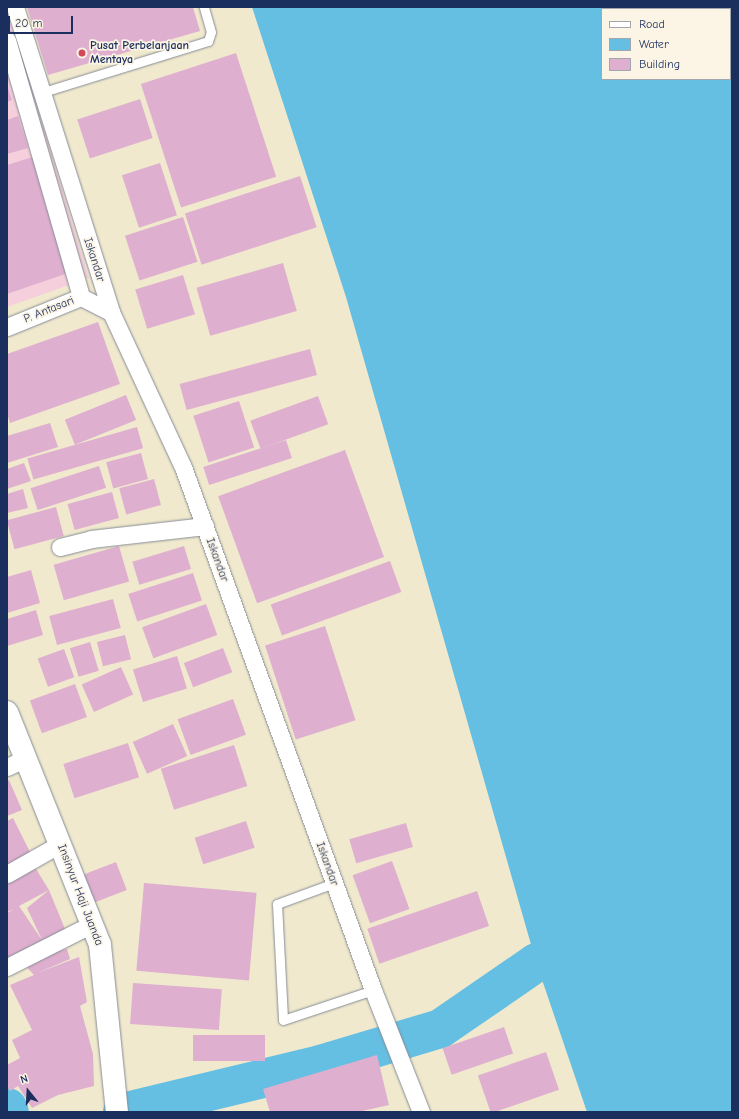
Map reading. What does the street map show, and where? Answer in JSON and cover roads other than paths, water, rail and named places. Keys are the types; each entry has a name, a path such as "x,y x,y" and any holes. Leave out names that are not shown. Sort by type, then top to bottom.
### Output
{"street":[{"name":"Iskandar","path":"15,7 40,93 111,312 183,466 373,990 421,1112"},
{"name":"Iskandar","path":"7,40 82,297"},
{"name":"P. Antasari","path":"7,327 82,297 111,312"},
{"path":"60,547 91,539 204,526"},
{"name":"Insinyur Haji Juanda","path":"7,712 16,763 60,844 92,924 105,971 117,1112"},
{"path":"7,874 60,844"},
{"path":"7,967 92,924"}],"lane":[{"path":"40,93 208,42 211,32 204,7"},
{"path":"334,883 277,904 283,1020 373,990"}],"water":[{"path":"252,7 732,7 732,1112 587,1112 536,962 346,297"}],"waterway":[{"path":"122,1112 320,1064 440,1028 536,962 587,947"},
{"path":"7,1107 9,1112"}],"place":[{"name":"Pusat Perbelanjaan Mentaya","path":"82,53"}]}
